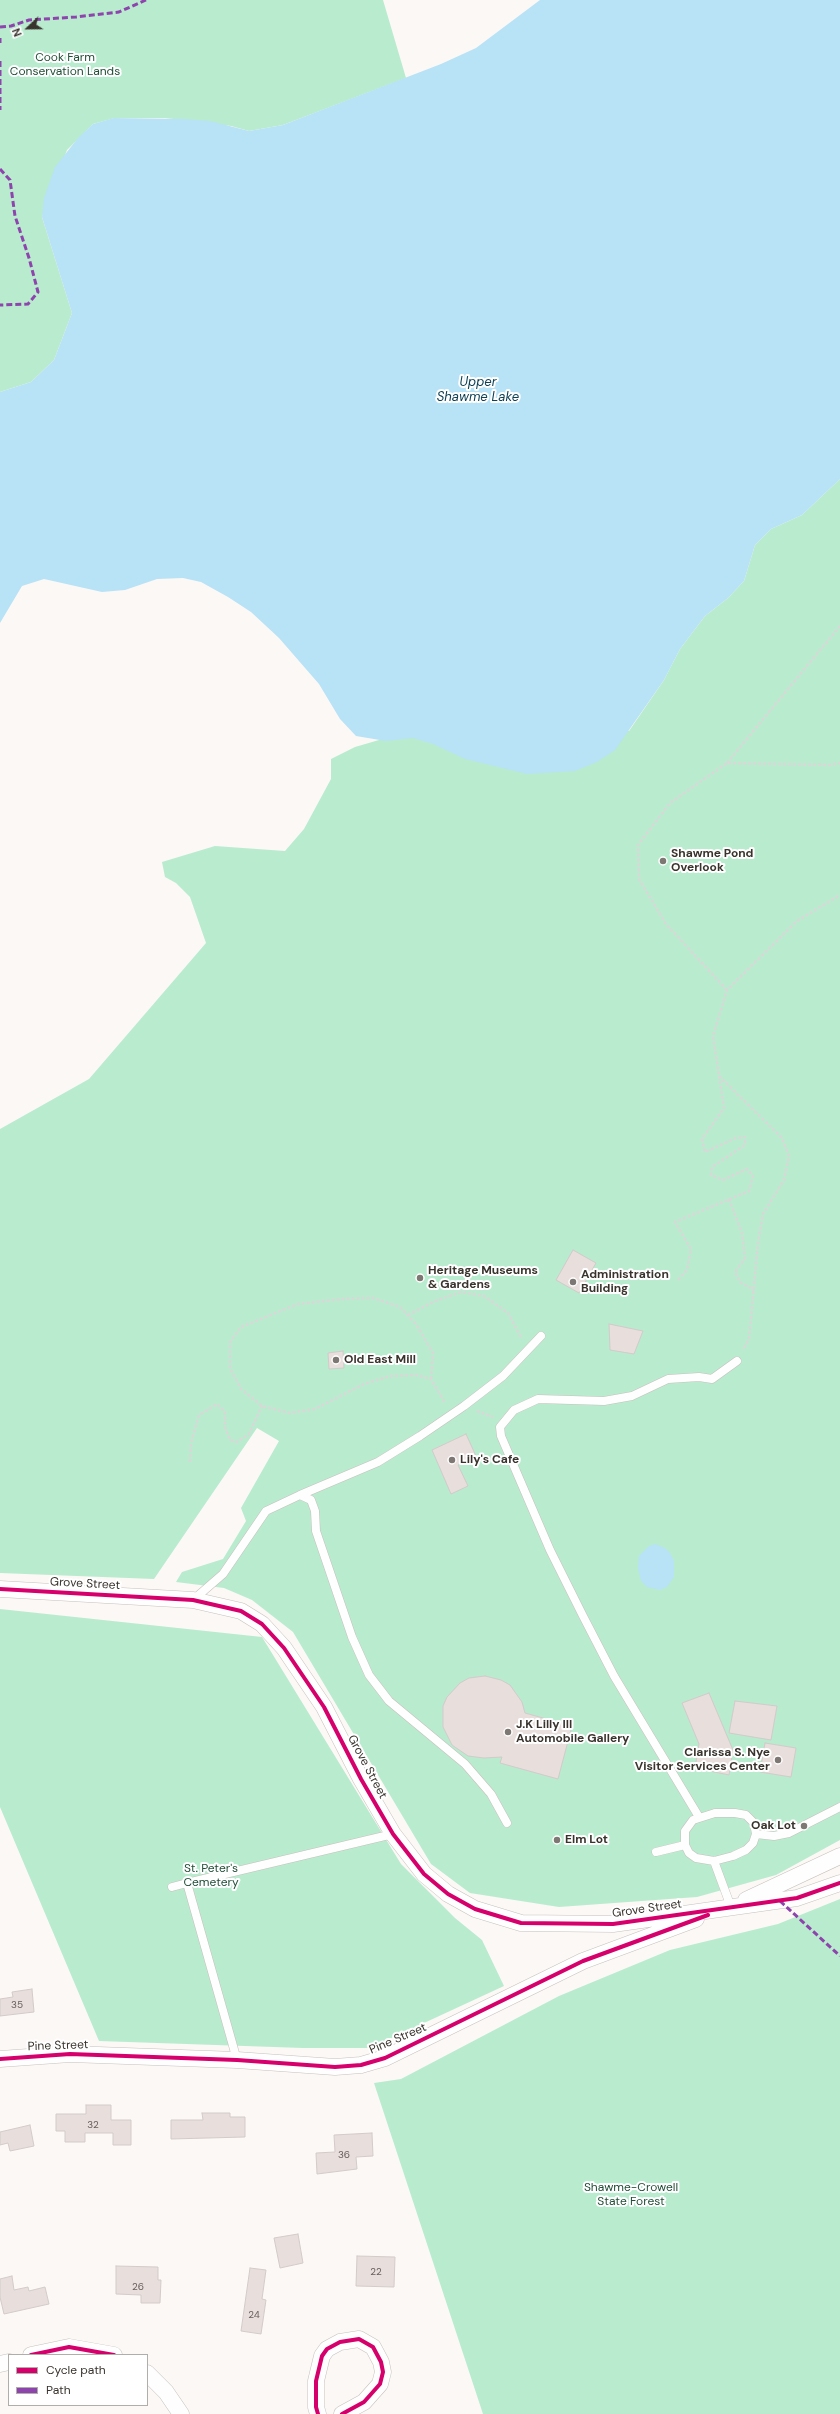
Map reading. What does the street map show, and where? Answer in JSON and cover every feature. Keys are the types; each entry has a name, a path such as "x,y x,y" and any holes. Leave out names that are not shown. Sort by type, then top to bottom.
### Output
{"street":[{"name":"Grove Street","path":"0,1589 193,1600 241,1611 262,1624 284,1648 324,1707 361,1778 393,1834 424,1874 448,1894 475,1909 521,1923 613,1924 731,1907"},
{"path":"731,1907 840,1856"},
{"path":"731,1907 797,1898 840,1884"},
{"name":"Pine Street","path":"0,2059 70,2054 237,2060 335,2067 361,2065 385,2058 583,1961 731,1907"},
{"path":"318,2414 316,2407 316,2380 322,2356 327,2349 340,2342 359,2339 373,2347 381,2362 383,2372 380,2384 364,2402 342,2414"},
{"path":"36,2354 69,2348 108,2354"},
{"path":"148,2374 166,2392 181,2414"}],"lane":[{"path":"193,1600 223,1574 266,1511 378,1462 464,1406 503,1376 541,1336"},
{"path":"699,1817 614,1676 550,1550 501,1436 500,1427 514,1410 538,1399 604,1401 632,1396 668,1379 699,1377 712,1379 737,1361"},
{"path":"300,1496 311,1500 315,1511 316,1531 352,1637 369,1676 390,1702 465,1764 491,1794 507,1823"},
{"path":"756,1834 774,1836 789,1833 840,1807"},
{"path":"726,1812 746,1815 754,1823 756,1834 753,1843 746,1850 714,1861 696,1858 689,1853 684,1845 685,1831 693,1820 699,1817 726,1812"},
{"path":"172,1887 393,1834"},
{"path":"656,1852 684,1845"},
{"path":"714,1861 731,1907"},
{"path":"187,1884 237,2060"}],"path":[{"path":"727,990 666,924 639,879 638,845 670,803 727,763 840,626"},
{"path":"727,763 830,765 840,763"},
{"path":"678,1280 687,1270 691,1249 675,1222 750,1191 753,1176 747,1169 723,1180 711,1175 712,1167 745,1145 744,1137 736,1138 705,1152 702,1139 724,1108 713,1036 727,990 797,921 840,895"},
{"path":"719,1076 782,1138 789,1156 784,1180 763,1214 758,1243 749,1339 737,1361"},
{"path":"729,1199 742,1233 746,1258 735,1272 740,1282 754,1290"},
{"path":"408,1315 435,1301 461,1292 484,1296 508,1313 521,1334 525,1353"},
{"path":"431,1379 416,1375 390,1376 364,1384 315,1408 290,1413 262,1406 241,1389 230,1368 230,1342 241,1327 298,1304 342,1299 373,1298 400,1307 416,1324 433,1352 431,1379 446,1404 464,1406 505,1421"},
{"path":"190,1462 190,1443 199,1416 217,1404 225,1412 224,1427 230,1440 237,1442 249,1434 262,1406"}],"green space":[{"name":"Cook Farm Conservation Lands","path":"0,0 383,0 406,78 283,125 249,131 231,126 165,118 115,118 93,124 67,150 42,217 72,313 54,360 31,382 0,392"},
{"name":"Heritage Museums & Gardens","path":"840,479 840,1840 776,1875 697,1897 559,1907 470,1893 431,1864 293,1632 252,1600 224,1588 176,1582 182,1572 223,1559 246,1521 241,1508 279,1441 257,1428 154,1579 0,1573 0,1129 89,1079 206,943 190,897 176,883 165,877 162,862 215,846 285,851 304,829 331,779 331,759 355,747 403,733 629,731 664,680 680,649 705,616 728,598 744,581 755,545 771,529 802,515"},
{"name":"St. Peter's Cemetery","path":"0,1609 262,1637 401,1864 455,1918 482,1940 504,1986 370,2048 303,2048 99,2041 0,1807"},
{"name":"Shawme-Crowell State Forest","path":"840,1899 840,2414 483,2414 374,2083 401,2079 559,1996 670,1950 778,1924"}],"water":[{"name":"Upper Shawme Lake","path":"540,0 840,0 840,479 802,515 771,529 755,545 744,581 728,598 705,616 680,649 664,680 615,750 597,762 575,771 527,774 465,759 433,744 413,738 386,741 356,736 340,719 319,684 279,638 251,612 201,582 183,578 157,579 125,590 102,592 44,579 22,586 0,623 0,392 31,382 54,360 72,313 42,217 44,198 55,167 78,138 93,124 114,118 210,121 249,131 283,125 441,64 476,48"},
{"path":"655,1544 665,1548 670,1553 674,1561 674,1577 667,1587 660,1590 647,1587 641,1581 638,1568 639,1556 649,1546"}],"building":[{"name":"Administration Building","path":"573,1250 596,1263 579,1293 556,1280"},
{"path":"609,1324 643,1331 634,1354 610,1350"},
{"name":"Old East Mill","path":"343,1351 344,1368 329,1369 328,1353"},
{"name":"Lily's Cafe","path":"466,1434 476,1456 458,1465 468,1486 451,1494 432,1450"},
{"name":"J.K Lilly III Automobile Gallery","path":"485,1676 501,1680 510,1685 522,1702 525,1713 572,1726 558,1779 500,1763 502,1757 484,1758 468,1756 452,1745 443,1727 443,1706 447,1697 460,1683 469,1678"},
{"path":"709,1693 733,1750 729,1775 695,1768 699,1744 682,1703"},
{"path":"735,1701 777,1706 771,1740 729,1733"},
{"name":"Clarissa S. Nye Visitor Services Center","path":"765,1743 796,1748 791,1777 760,1772"},
{"path":"32,1989 34,2012 0,2016 0,1999 13,1997 12,1992"},
{"path":"86,2105 111,2105 111,2120 131,2120 131,2145 113,2145 113,2133 85,2133 85,2142 65,2142 65,2131 56,2131 56,2114 86,2114"},
{"path":"202,2113 230,2113 230,2117 245,2117 245,2137 171,2139 171,2120 203,2120"},
{"path":"30,2125 34,2146 10,2151 8,2143 0,2145 0,2132"},
{"path":"372,2133 373,2156 356,2157 357,2169 317,2174 316,2153 335,2152 334,2135"},
{"path":"298,2234 303,2263 280,2268 274,2238"},
{"path":"357,2256 395,2257 394,2287 356,2286"},
{"path":"116,2266 158,2267 158,2280 161,2280 160,2303 141,2303 141,2295 116,2294"},
{"path":"250,2268 266,2270 262,2299 266,2300 261,2334 241,2331"},
{"path":"12,2276 14,2290 28,2287 29,2291 45,2287 49,2304 4,2314 0,2297 0,2279"}],"marked path":[{"path":"0,27 11,26 29,20 119,12 146,0"},
{"path":"0,38 0,43"},
{"path":"0,61 0,110"},
{"path":"0,169 10,180 15,216 29,258 38,292 28,304 0,305"},
{"path":"780,1901 840,1956"}],"cycle path":[{"path":"0,1589 193,1600 241,1611 262,1624 284,1648 324,1707 361,1779 393,1834 424,1874 448,1894 475,1909 521,1923 613,1924 797,1898 840,1883"},
{"path":"0,2059 70,2054 237,2060 335,2067 361,2065 385,2058 583,1961 708,1915"},
{"path":"318,2414 316,2407 316,2381 322,2356 327,2349 340,2342 359,2339 373,2347 381,2362 383,2372 380,2384 364,2402 342,2414"},
{"path":"36,2354 69,2347 108,2354"}],"place":[{"name":"Shawme Pond Overlook","path":"663,861"},
{"name":"Heritage Museums & Gardens","path":"420,1278"},
{"name":"Administration Building","path":"573,1282"},
{"name":"Old East Mill","path":"336,1360"},
{"name":"Lily's Cafe","path":"452,1460"},
{"name":"J.K Lilly III Automobile Gallery","path":"508,1732"},
{"name":"Clarissa S. Nye Visitor Services Center","path":"778,1760"},
{"name":"Oak Lot","path":"804,1826"},
{"name":"Elm Lot","path":"557,1840"}]}
